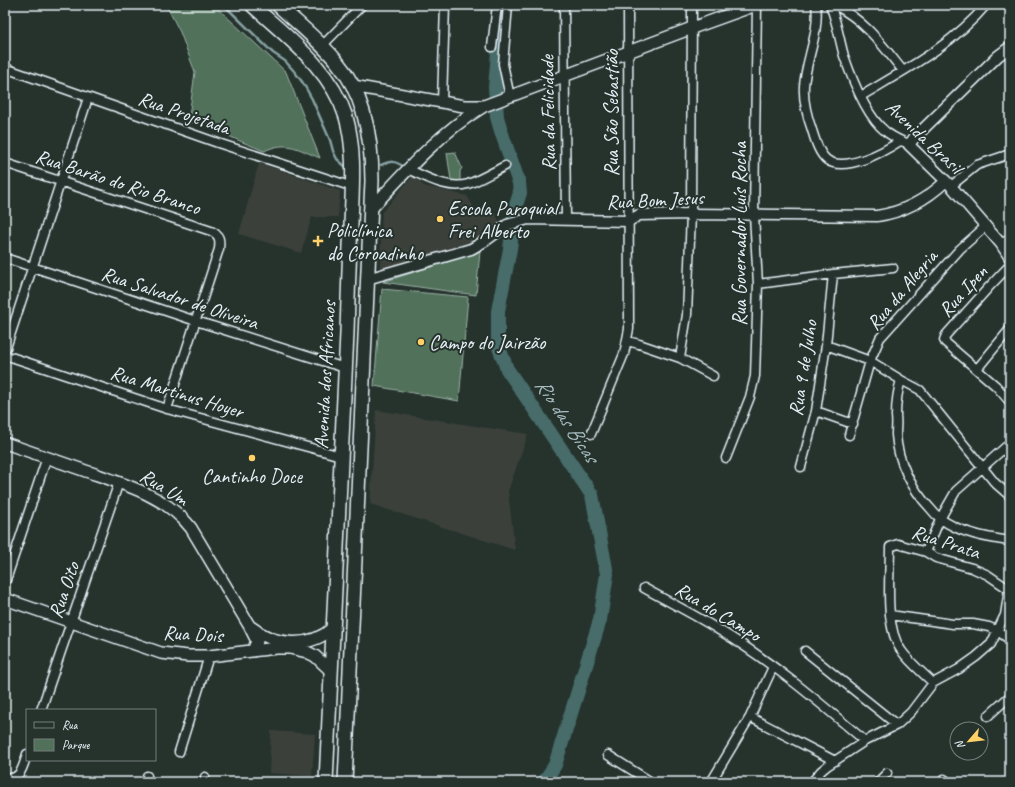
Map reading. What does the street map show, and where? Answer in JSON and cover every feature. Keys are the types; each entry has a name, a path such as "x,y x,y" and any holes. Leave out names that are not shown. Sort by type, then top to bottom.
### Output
{"main road":[{"name":"Avenida dos Africanos","path":"252,5 316,65 328,81 337,96 345,115 349,131 352,160 348,311 326,782"},
{"name":"Avenida dos Africanos","path":"278,5 338,63 353,86 362,108 370,142 372,175 345,782"},
{"path":"370,210 425,151 466,111 507,98 756,5"},
{"path":"353,86 442,102 466,111"},
{"path":"351,214 358,231 356,273 360,279 367,279"},
{"path":"348,311 355,310 359,315 358,331 364,352"},
{"name":"Rua Um","path":"5,443 119,482 168,505 184,519 199,540 250,627 257,642 253,652"},
{"path":"336,565 344,568 344,585 353,598"},
{"name":"Rua Dois","path":"5,600 161,653 188,656 209,656 253,652 276,648 299,649 315,656 331,671"},
{"name":"Rua Dois","path":"250,627 267,637 289,642 312,641 320,638 333,628"},
{"path":"329,708 331,716 335,721 348,721"}],"street":[{"path":"322,46 362,5"},
{"path":"442,102 445,5"},
{"path":"492,47 497,5"},
{"path":"507,98 503,64 508,5"},
{"name":"Rua da Felicidade","path":"564,5 566,220"},
{"name":"Rua São Sebastião","path":"591,434 624,354 629,321 628,5"},
{"path":"680,358 687,315 691,214 692,5"},
{"name":"Rua Governador Luís Rocha","path":"726,458 753,388 756,367 758,284 754,215 756,5"},
{"path":"816,5 817,11 814,35 805,76 804,98 807,116 822,154 828,160 835,163 845,164 861,160 914,138 998,56 1010,47"},
{"name":"Avenida Brasil","path":"830,5 838,24 844,55 861,96 876,122 884,131 905,143 949,183 1001,244 1010,258"},
{"path":"834,5 853,16 865,27 903,71"},
{"path":"861,96 954,38 986,5"},
{"name":"Rua Projetada","path":"5,68 218,143 352,187"},
{"path":"5,351 88,98"},
{"path":"949,183 977,165 1010,154"},
{"name":"Rua Barão do Rio Branco","path":"5,163 216,233 220,242 219,249 196,321"},
{"path":"408,169 430,178 457,186 468,184 505,166"},
{"name":"Rua Bom Jesus","path":"367,279 471,249 507,225 522,220 535,219 629,222 640,215 691,214 877,216 892,214 913,206 949,183"},
{"name":"Rua da Alegria","path":"849,435 870,361 880,338 960,249 986,226"},
{"path":"1001,244 1010,238"},
{"name":"Rua Salvador de Oliveira","path":"5,258 345,368"},
{"name":"Rua Ipen","path":"977,369 944,340 946,335 1010,265"},
{"path":"758,284 893,268"},
{"name":"Rua 9 de Julho","path":"801,467 816,411 826,345 833,274"},
{"path":"167,409 196,321"},
{"path":"1010,329 977,369 996,386 1010,402"},
{"path":"627,341 680,358 713,376"},
{"path":"826,345 870,361 924,393 995,483 1010,496"},
{"name":"Rua Martinus Hoyer","path":"5,355 167,409 341,456"},
{"path":"901,380 896,406 896,434 898,449 903,468 920,497 940,519 972,534 1010,541"},
{"path":"816,411 853,424"},
{"path":"926,552 940,519 956,490 1010,443"},
{"path":"5,583 47,457"},
{"name":"Rua Oito","path":"42,709 119,482"},
{"name":"Rua Prata","path":"890,616 890,547 898,544 926,552 936,558 972,568 988,575 1009,590"},
{"name":"Rua do Campo","path":"644,588 720,630 811,696 865,741"},
{"path":"812,782 820,771 865,741 897,725 911,712 933,683 959,669 991,644 1005,615 1009,590"},
{"path":"933,683 901,651 894,638 890,623 890,616 953,624 973,624 989,627 998,631 1010,640"},
{"path":"805,651 897,725"},
{"path":"179,752 209,656"},
{"name":"Rua do Campo","path":"711,782 750,717 773,667"},
{"path":"988,716 1010,696"},
{"path":"750,717 835,761"},
{"path":"608,755 651,782"},
{"path":"6,778 15,778 19,775 26,757"},
{"path":"878,782 887,773"}],"shaded area":[{"path":"259,163 340,191 338,217 312,217 301,253 239,234"},
{"name":"Escola Paroquial Frei Alberto","path":"413,176 424,186 467,196 476,210 495,213 501,225 475,243 380,271 382,212"},
{"path":"376,410 528,434 508,491 515,550 370,504"},
{"path":"271,731 315,734 312,776 269,773"}],"green space":[{"path":"166,5 214,5 286,72 320,158 299,149 286,146 280,146 264,151 224,134 201,119 188,124 195,72 180,32"},
{"path":"455,152 462,168 460,171 460,182 451,180 447,153"},
{"path":"480,251 476,295 383,282"},
{"name":"Campo do Jairzão","path":"382,289 468,297 459,401 374,386"}],"waterway":[{"path":"224,5 273,53 285,61 294,71 312,99 337,159 348,169"},
{"name":"Rio das Bicas","path":"502,5 495,87 497,117 519,183 520,193 515,208 510,249 498,311 498,345 507,369 592,495 607,574 600,620 555,765 544,782"},
{"path":"381,165 392,162 398,163 404,167"},
{"name":"Rio das Bicas","path":"507,167 513,164"}],"place":[{"name":"Escola Paroquial Frei Alberto","path":"440,219"},
{"name":"Policlínica do Coroadinho","path":"318,241"},
{"name":"Campo do Jairzão","path":"421,342"},
{"name":"Cantinho Doce","path":"252,458"}]}
